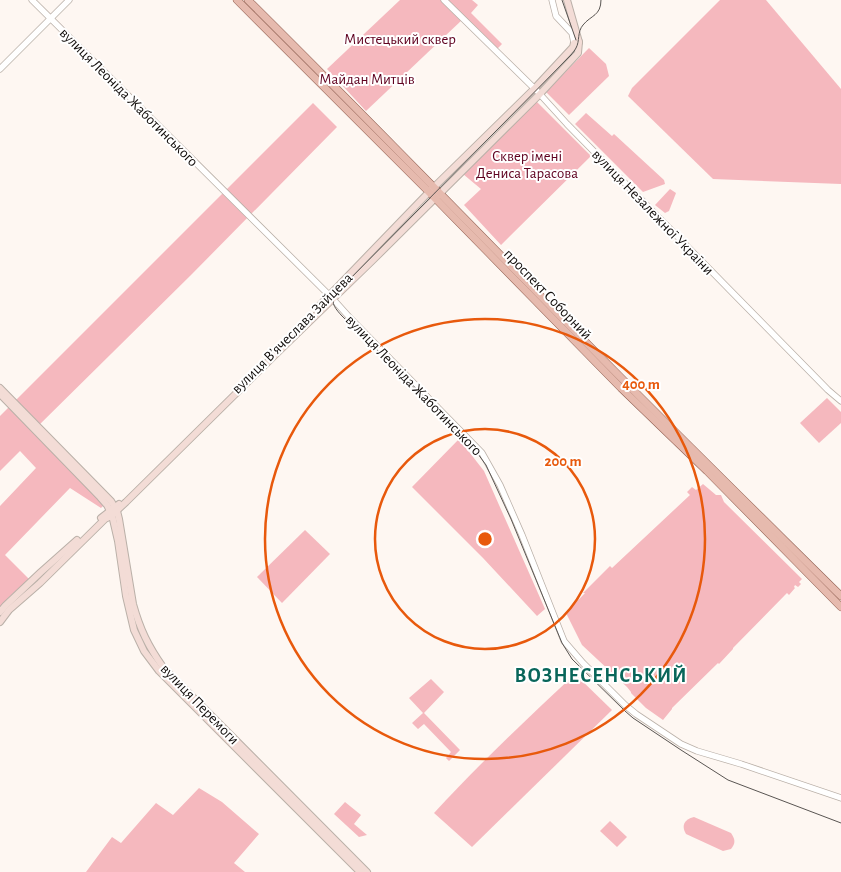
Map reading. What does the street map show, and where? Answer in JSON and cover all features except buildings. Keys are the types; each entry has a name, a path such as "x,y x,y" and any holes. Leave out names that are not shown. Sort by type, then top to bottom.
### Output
{"main road":[{"name":"проспект Соборний","path":"237,0 572,328 733,490 814,575 841,607"},
{"name":"проспект Соборний","path":"248,0 614,381 814,575 841,596"},
{"path":"567,0 577,43"},
{"name":"вулиця Вʼячеслава Зайцева","path":"435,193 539,95 578,53 577,43"},
{"name":"вулиця Вʼячеслава Зайцева","path":"0,622 9,610 40,583 331,298 435,193 577,43"},
{"path":"0,388 111,501 114,511"},
{"name":"вулиця Перемоги","path":"0,394 114,511 130,616 134,630 150,654 158,671 360,872"},
{"path":"733,490 735,500"},
{"name":"вулиця Вʼячеслава Зайцева","path":"0,612 41,572 114,511"},
{"name":"вулиця Перемоги","path":"150,654 367,872"}],"street":[{"name":"вулиця Леоніда Жаботинського","path":"32,0 331,298 482,453 500,485 522,535 564,641 582,663 624,705 681,744 697,751 742,764 841,798"},
{"path":"0,69 69,0"},
{"name":"вулиця Незалежної України","path":"444,0 841,401"},
{"path":"552,0 556,16 572,33 577,43"}],"green space":[{"name":"Мистецький сквер","path":"400,0 444,0 463,19 366,111 327,69"},
{"path":"447,0 472,0 478,5 471,13 502,44 496,50"},
{"path":"720,0 766,0 841,89 841,184 713,179 628,96 632,88"},
{"path":"589,48 606,64 609,76 569,115 546,92"},
{"name":"Сквер імені Дениса Тарасова","path":"536,101 591,156 501,245 464,205 481,189 463,174"},
{"path":"313,103 337,127 33,431 105,504 101,508 70,488 5,555 29,579 0,607 0,506 36,468 20,451 0,471 0,416"},
{"path":"586,113 612,136 614,134 664,180 665,184 643,192 575,124"},
{"path":"670,189 676,193 669,211 665,213 655,205"},
{"path":"827,398 841,412 841,423 819,443 800,423"},
{"path":"459,439 484,471 545,609 537,616 483,558 412,487"},
{"path":"703,484 716,495 721,495 724,502 802,579 799,582 801,584 798,587 795,585 795,588 789,595 787,593 719,664 672,708 663,720 646,708 627,687 582,645 566,613 610,566 612,568 690,495 687,492 692,487 696,490"},
{"path":"305,530 330,554 282,603 257,577"},
{"path":"575,674 612,710 472,847 434,813 486,759"},
{"path":"431,679 444,692 424,713 460,750 449,761 446,758 451,752 424,724 418,729 412,723 423,713 409,698"},
{"path":"199,788 222,802 259,834 234,863 245,872 86,872 112,837 121,843 156,803 173,815"},
{"path":"345,802 361,815 354,824 367,835 359,837 334,814"},
{"path":"694,817 731,833 734,845 731,849 723,851 686,834 684,823"},
{"path":"610,821 627,837 617,847 600,831"}],"tram line":[{"path":"562,0 576,40"},
{"path":"601,0 601,5 597,12 581,28 576,49 341,288 333,302 342,316 461,435 486,465 511,519 562,643 572,659 633,718 728,780 841,823"}],"district":[{"name":"ВОЗНЕСЕНСЬКИЙ","path":"601,675"}],"park label":[{"name":"Майдан Митців","path":"367,79"}]}
